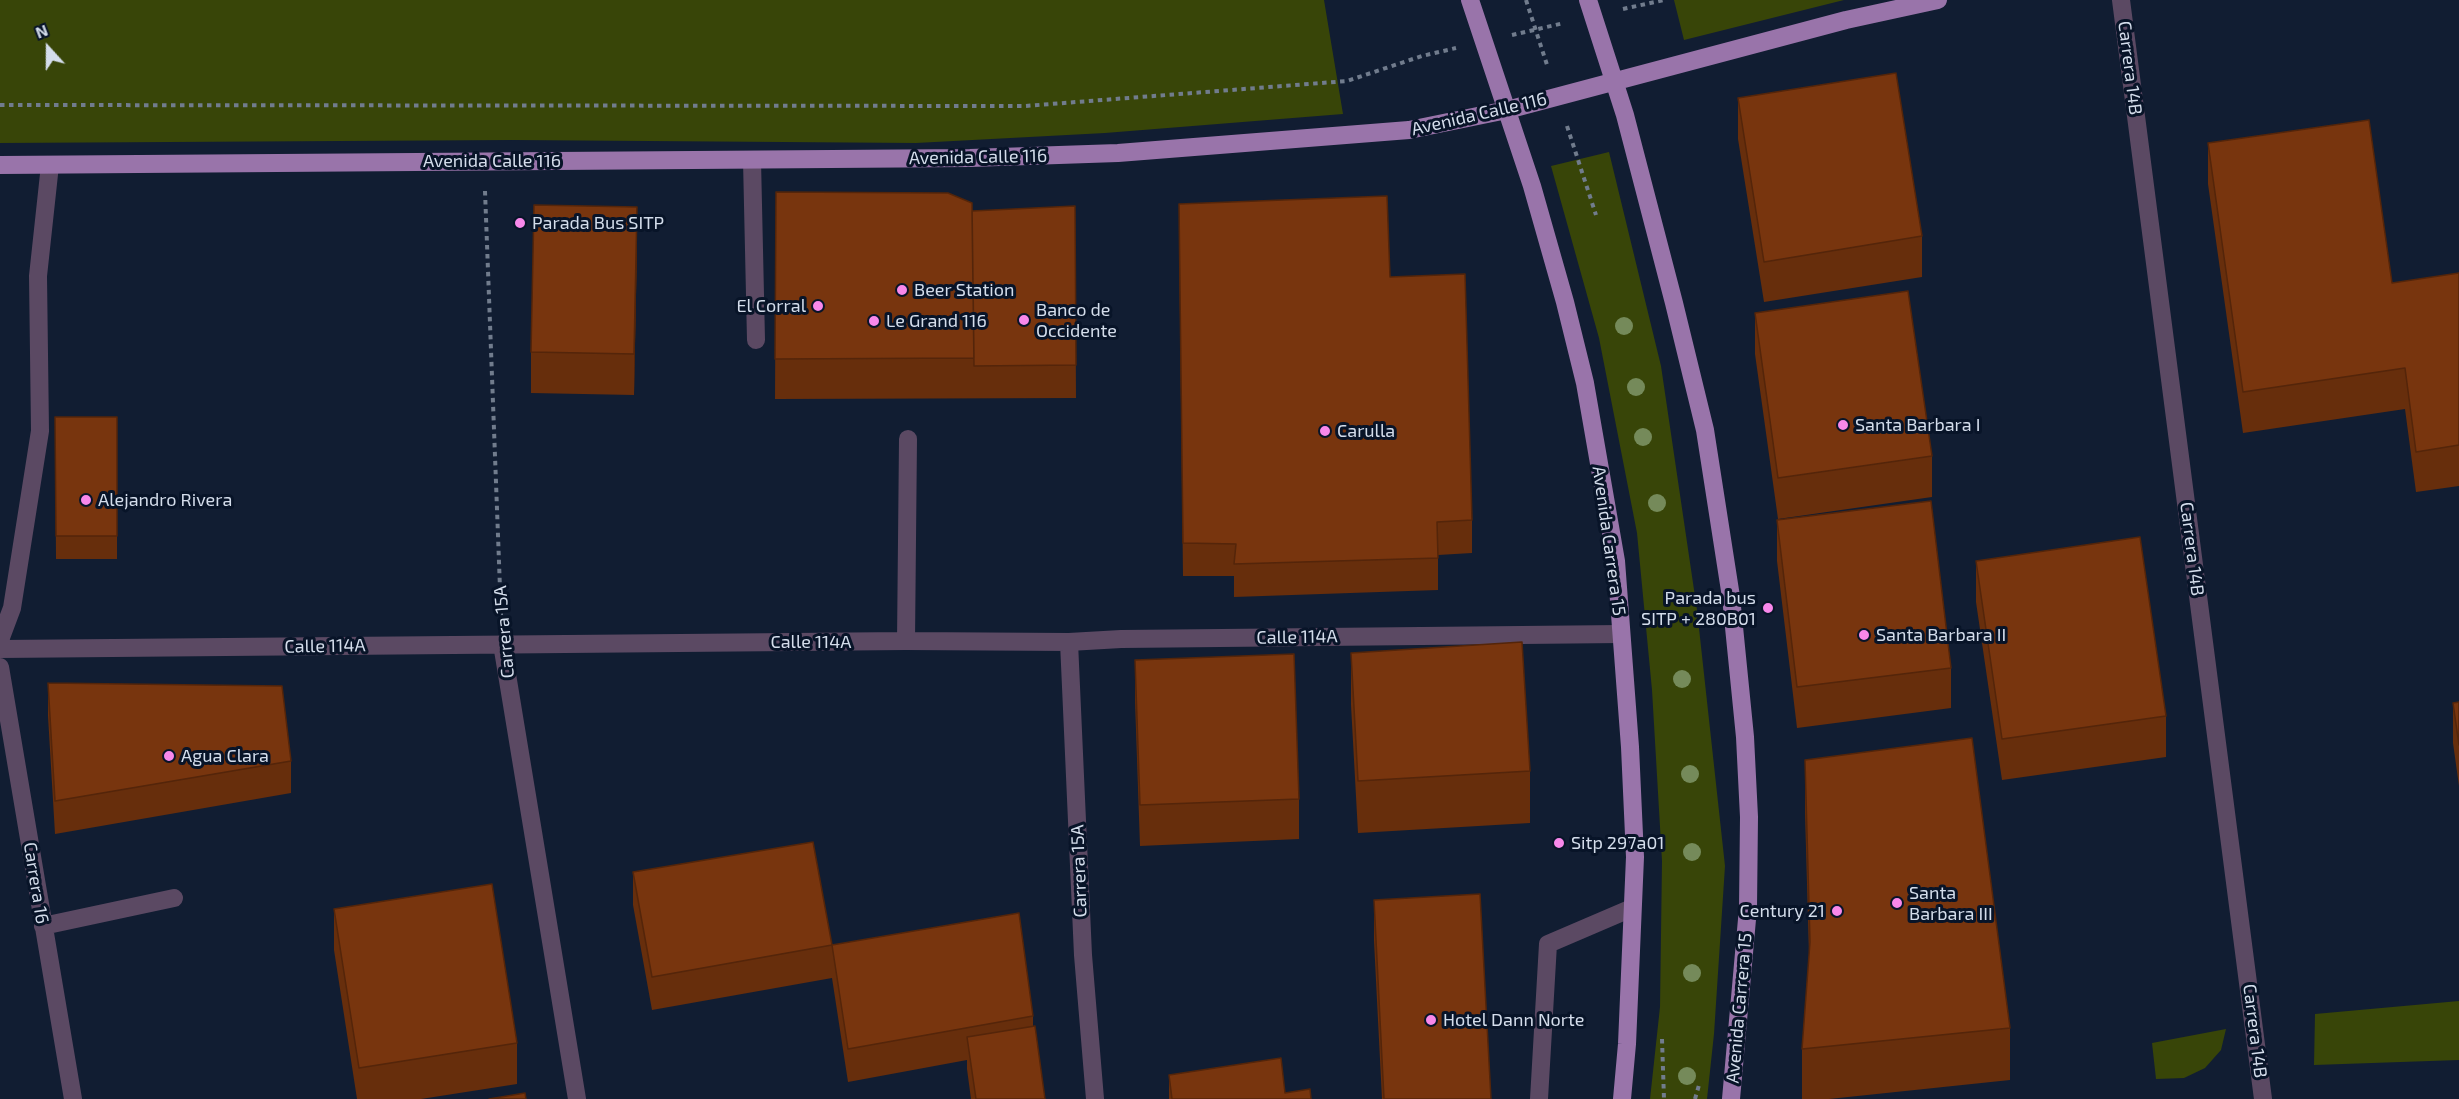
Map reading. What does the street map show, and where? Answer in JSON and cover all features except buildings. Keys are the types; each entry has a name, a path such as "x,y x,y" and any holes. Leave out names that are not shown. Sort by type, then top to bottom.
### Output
{"main road":[{"name":"Avenida Carrera 15","path":"1470,0 1532,186 1585,382 1616,561 1630,747 1635,857 1627,1044 1622,1099"},
{"name":"Avenida Calle 116","path":"0,165 970,158 1118,153 1409,130 1507,110 1835,23 1938,0"},
{"name":"Avenida Carrera 15","path":"1590,8 1625,115 1705,430 1731,597 1745,737 1749,817 1748,908 1731,1099"}],"street":[{"name":"Carrera 14B","path":"2121,0 2264,1099"},
{"path":"752,160 756,340"},
{"path":"0,640 12,608 40,431 38,276 50,165"},
{"path":"906,641 908,439"},
{"name":"Calle 114A","path":"0,649 906,641 1069,642 1121,639 1621,634"},
{"name":"Carrera 15A","path":"1069,642 1083,955 1095,1099"},
{"name":"Carrera 15A","path":"502,644 577,1099"},
{"name":"Carrera 16","path":"0,667 73,1099"},
{"path":"43,926 174,898"},
{"path":"1539,1099 1548,944 1632,908"}],"path":[{"path":"0,105 1025,106 1347,81 1422,56 1484,42 1590,8 1664,0"},
{"path":"1569,130 1596,215"},
{"name":"Carrera 15A","path":"484,160 502,644"},
{"path":"1662,1039 1664,1099"}],"green space":[{"path":"0,0 1324,0 1343,114 1105,133 916,143 513,140 0,143"},
{"path":"1674,0 1844,0 1684,40"},
{"path":"1609,152 1661,366 1697,610 1725,866 1714,1034 1707,1099 1650,1099 1660,1007 1662,861 1652,690 1637,533 1599,338 1551,166"},
{"path":"2459,1001 2459,1060 2314,1065 2315,1014"},
{"path":"2226,1029 2221,1050 2205,1068 2184,1078 2156,1079 2152,1043"}],"place":[{"name":"Parada Bus SITP","path":"520,223"},
{"name":"Beer Station","path":"902,290"},
{"name":"El Corral","path":"818,306"},
{"name":"Banco de Occidente","path":"1024,320"},
{"name":"Le Grand 116","path":"874,321"},
{"name":"Santa Barbara I","path":"1843,425"},
{"name":"Carulla","path":"1325,431"},
{"name":"Alejandro Rivera","path":"86,500"},
{"name":"Parada bus SITP + 280B01","path":"1768,608"},
{"name":"Santa Barbara II","path":"1864,635"},
{"name":"Agua Clara","path":"169,756"},
{"name":"Sitp 297a01","path":"1559,843"},
{"name":"Santa Barbara III","path":"1897,903"},
{"name":"Century 21","path":"1837,911"},
{"name":"Hotel Dann Norte","path":"1431,1020"}]}
